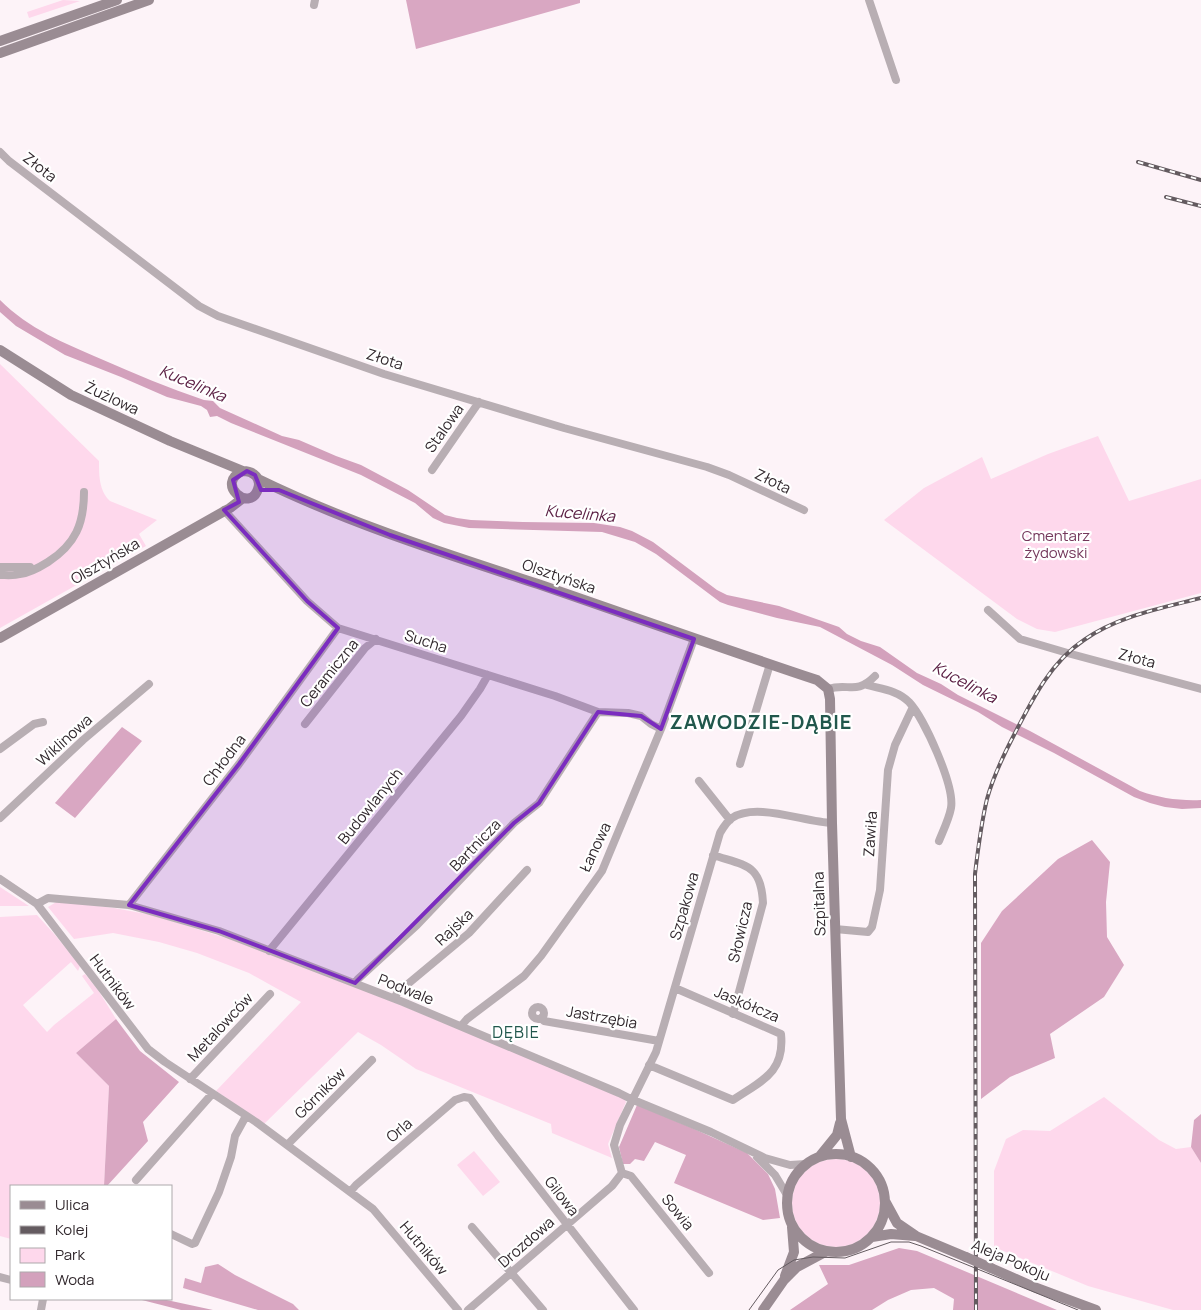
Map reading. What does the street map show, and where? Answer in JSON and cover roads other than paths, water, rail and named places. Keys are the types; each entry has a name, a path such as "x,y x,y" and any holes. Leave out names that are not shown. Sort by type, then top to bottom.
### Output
{"street":[{"path":"0,41 117,0"},
{"path":"0,53 149,0"},
{"path":"869,0 896,80"},
{"name":"Złota","path":"0,152 9,161 199,306 218,316 384,374 707,467 729,475 804,510"},
{"name":"Żużlowa","path":"0,350 71,395 217,462 243,471"},
{"name":"Stalowa","path":"432,470 479,402"},
{"name":"Żużlowa","path":"217,462 233,480"},
{"path":"243,471 252,473 258,479 257,492 250,498 238,495 232,488 235,476 243,471"},
{"name":"Olsztyńska","path":"258,479 279,490 390,536 621,612 694,639 817,680 828,689"},
{"name":"Olsztyńska","path":"257,492 279,490"},
{"path":"0,575 20,574 42,566 64,549 76,535 83,515 84,492"},
{"path":"224,510 238,495"},
{"name":"Olsztyńska","path":"0,638 224,510"},
{"name":"Sucha","path":"224,510 307,601 338,628 598,712 628,713 641,716 661,729"},
{"path":"0,567 22,568 42,566"},
{"name":"Złota","path":"988,610 1020,639 1201,689"},
{"name":"Chłodna","path":"129,905 240,764 338,628"},
{"name":"Ceramiczna","path":"305,724 365,648 376,639"},
{"name":"Łanowa","path":"461,1026 467,1019 524,976 541,956 602,871 661,729 694,639"},
{"path":"740,764 770,664"},
{"name":"Budowlanych","path":"269,951 461,716 488,675"},
{"path":"866,685 875,676"},
{"name":"Wiklinowa","path":"0,818 83,740 149,684"},
{"path":"828,689 836,686 854,688 866,685 896,693 909,703 918,715 936,750 951,796 951,808 939,841"},
{"name":"Szpitalna","path":"828,689 830,699 841,1119 851,1157"},
{"name":"Zawiła","path":"835,929 868,932 872,927 880,890 888,770 895,745 912,708"},
{"name":"Bartnicza","path":"355,983 417,925 514,823 539,803 598,712"},
{"path":"0,749 34,724 43,722"},
{"path":"699,781 730,820 746,812 766,813 832,823"},
{"name":"Szpakowa","path":"622,1173 614,1145 620,1125 659,1041 720,833 730,820"},
{"name":"Słowicza","path":"713,855 750,867 756,873 762,889 763,903 734,1014"},
{"name":"Rajska","path":"395,998 397,993 469,933 527,870"},
{"name":"Hutników","path":"0,879 37,904 148,1049 287,1145 372,1208 458,1310"},
{"name":"Podwale","path":"37,904 48,898 129,905 219,931 395,998 619,1092 631,1100 711,1132 765,1158 790,1165 806,1164"},
{"name":"Jaskółcza","path":"649,1065 733,1100 767,1076 777,1066 783,1046 782,1034 674,988"},
{"name":"Metalowców","path":"190,1079 270,994"},
{"name":"Jastrzębia","path":"541,1018 544,1021 659,1041"},
{"name":"Górników","path":"287,1145 372,1060"},
{"path":"136,1180 212,1094"},
{"name":"Orla","path":"350,1192 455,1100 464,1097 470,1098"},
{"name":"Gilowa","path":"470,1098 634,1310"},
{"path":"172,1235 187,1243 195,1243 219,1192 231,1157 235,1136 246,1116"},
{"name":"Szpitalna","path":"820,1156 837,1135 841,1119"},
{"name":"Podwale","path":"752,1152 775,1175 787,1195"},
{"path":"763,1310 784,1280 797,1267 825,1252 854,1249 872,1237 881,1223 884,1213 884,1200 882,1186 866,1164 840,1154 820,1156 798,1171 790,1184 787,1195 794,1252 784,1280"},
{"name":"Drozdowa","path":"468,1310 612,1186 622,1173"},
{"name":"Sowia","path":"622,1173 631,1176 710,1273"},
{"name":"Aleja Pokoju","path":"884,1200 897,1223 916,1236 1096,1310"},
{"path":"472,1227 543,1310"},
{"path":"792,1227 806,1243 825,1252"},
{"name":"Aleja Pokoju","path":"872,1237 891,1234 916,1236"}],"water":[{"path":"0,300 23,319 60,341 165,386 204,400 213,401 220,408 282,436 299,440 361,465 408,490 445,515 471,520 594,523 632,531 653,542 717,590 727,595 779,606 839,627 847,634 861,641 880,647 917,673 1030,731 1140,791 1170,798 1201,800 1201,808 1182,809 1165,807 1134,797 1002,727 978,712 923,685 892,665 820,627 777,618 720,602 656,554 635,542 602,532 469,528 444,523 433,518 415,503 361,475 217,416 210,417 207,410 201,406 167,397 65,355 16,326 0,312"},
{"path":"142,1300 167,1300 213,1310 181,1310"}],"tram line":[{"path":"749,1310 778,1270 794,1260 813,1257 845,1258 891,1242 909,1242 921,1246 1078,1310"}],"railway":[{"path":"1138,162 1201,180"},
{"path":"1166,197 1201,206"},
{"path":"976,1310 975,874 981,827 989,791 1007,749 1036,694 1052,670 1072,649 1097,632 1126,619 1156,609 1201,598"}],"district":[{"name":"ZAWODZIE-DĄBIE","path":"761,721"},
{"name":"DĘBIE","path":"516,1032"}],"water label":[{"name":"Kucelinka","path":"193,383"},
{"name":"Kucelinka","path":"580,513"},
{"name":"Kucelinka","path":"965,682"}],"park label":[{"name":"Cmentarz żydowski","path":"1056,544"}]}
